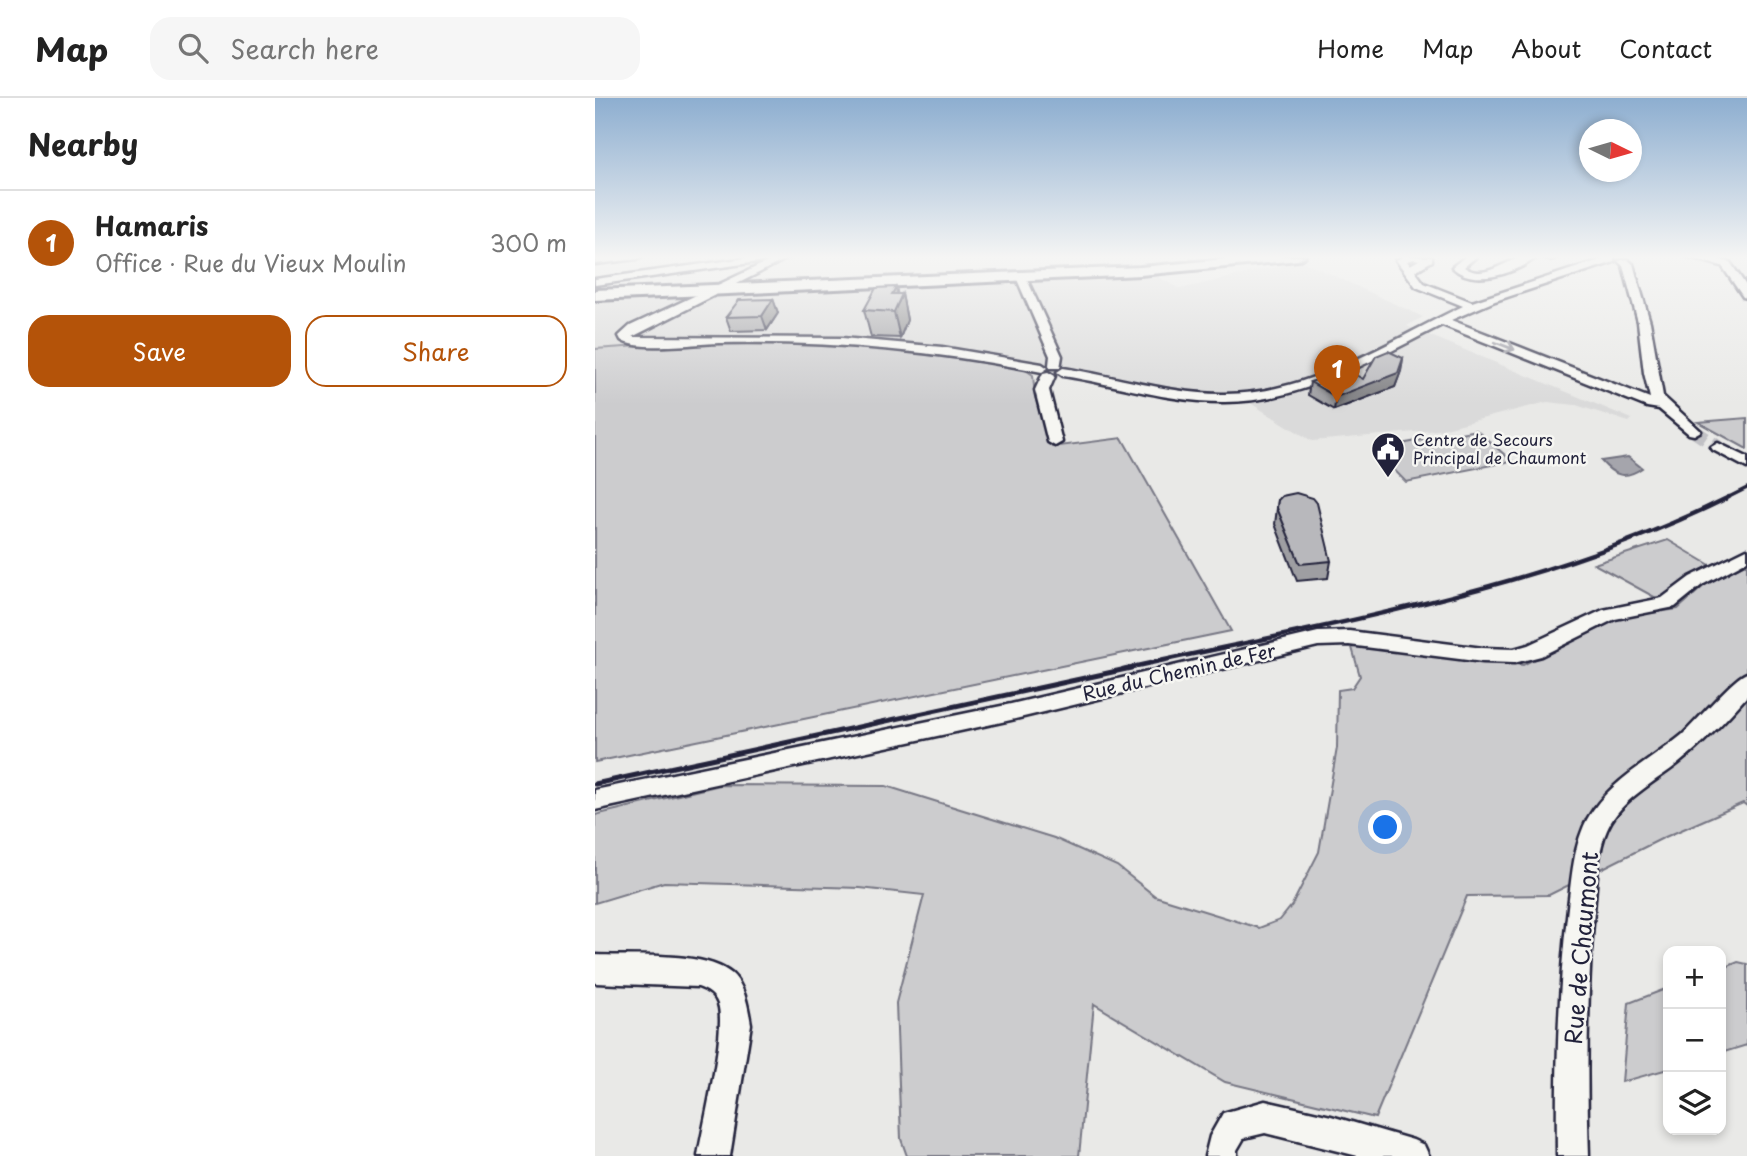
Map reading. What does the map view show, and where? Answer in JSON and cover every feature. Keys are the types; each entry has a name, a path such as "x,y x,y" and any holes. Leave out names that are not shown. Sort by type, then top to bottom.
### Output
{"street":[{"path":"681,305 634,329 625,336 627,340 639,342 766,338 930,348 1202,398 1246,398 1307,382 1473,306"},
{"path":"1034,305 1056,356 1042,390 1055,442"},
{"path":"1639,305 1654,392 1661,404 1694,431"},
{"path":"1442,321 1651,404 1661,404"},
{"path":"1718,447 1747,463"},
{"name":"Rue du Chemin de Fer","path":"595,800 1011,712 1318,639 1349,638 1483,655 1514,656 1534,651 1610,614 1668,603 1696,581 1747,554"},
{"name":"Rue de Chaumont","path":"1573,1156 1572,1080 1578,963 1583,892 1594,828 1609,807 1635,782 1680,749 1747,681"},
{"path":"595,969 698,973 714,977 729,992 734,1005 736,1024 714,1156"},
{"path":"1221,1156 1221,1147 1234,1124 1265,1117 1331,1132 1413,1156"}],"shaded area":[{"path":"595,305 1398,305 1423,317 1407,326 1632,419 1629,422 1576,405 1547,402 1438,430 1312,441 1247,401 1205,402 931,351 716,341 595,349"},
{"path":"716,341 805,341 931,351 1021,367 1033,375 1035,397 1052,447 1122,438 1231,631 595,762 595,349"},
{"path":"1747,418 1747,449 1698,422"},
{"path":"1476,430 1512,461 1406,482 1374,449"},
{"path":"1628,457 1642,468 1620,475 1601,461"},
{"path":"1668,540 1710,565 1658,599 1594,564"},
{"path":"1747,563 1747,806 1743,803 1663,838 1549,895 1467,896 1375,1118 1225,1082 1094,1004 1079,1156 907,1156 901,1139 896,1003 924,895 860,888 664,882 595,903 595,815 720,785 886,786 1054,838 1117,866 1155,896 1259,928 1280,920 1292,905 1319,852 1337,748 1338,690 1352,688 1360,676 1351,644 1523,665 1612,618 1678,609 1707,583"},
{"path":"1738,962 1747,964 1747,1045 1726,1051 1726,1009 1726,967"},
{"path":"1663,990 1663,1070 1622,1082 1629,1003"}],"building":[{"path":"735,305 769,305 762,316 726,317"},
{"path":"867,305 897,305 894,312 864,310"},
{"path":"1388,351 1403,358 1398,373 1336,397 1310,382 1347,370 1363,379 1376,356"},
{"path":"1296,493 1313,498 1317,503 1331,561 1300,564 1277,508 1278,500 1282,496"}],"tunnel":[{"path":"1694,431 1718,447"}],"railway":[{"path":"1729,497 1747,488"},
{"path":"1123,669 1355,620 1508,581 1657,530 1729,497"},
{"path":"1725,499 1729,497"},
{"path":"595,784 1131,668"}],"place":[{"name":"Hamaris","path":"1337,403"},
{"name":"Centre de Secours Principal de Chaumont","path":"1388,479"}]}
